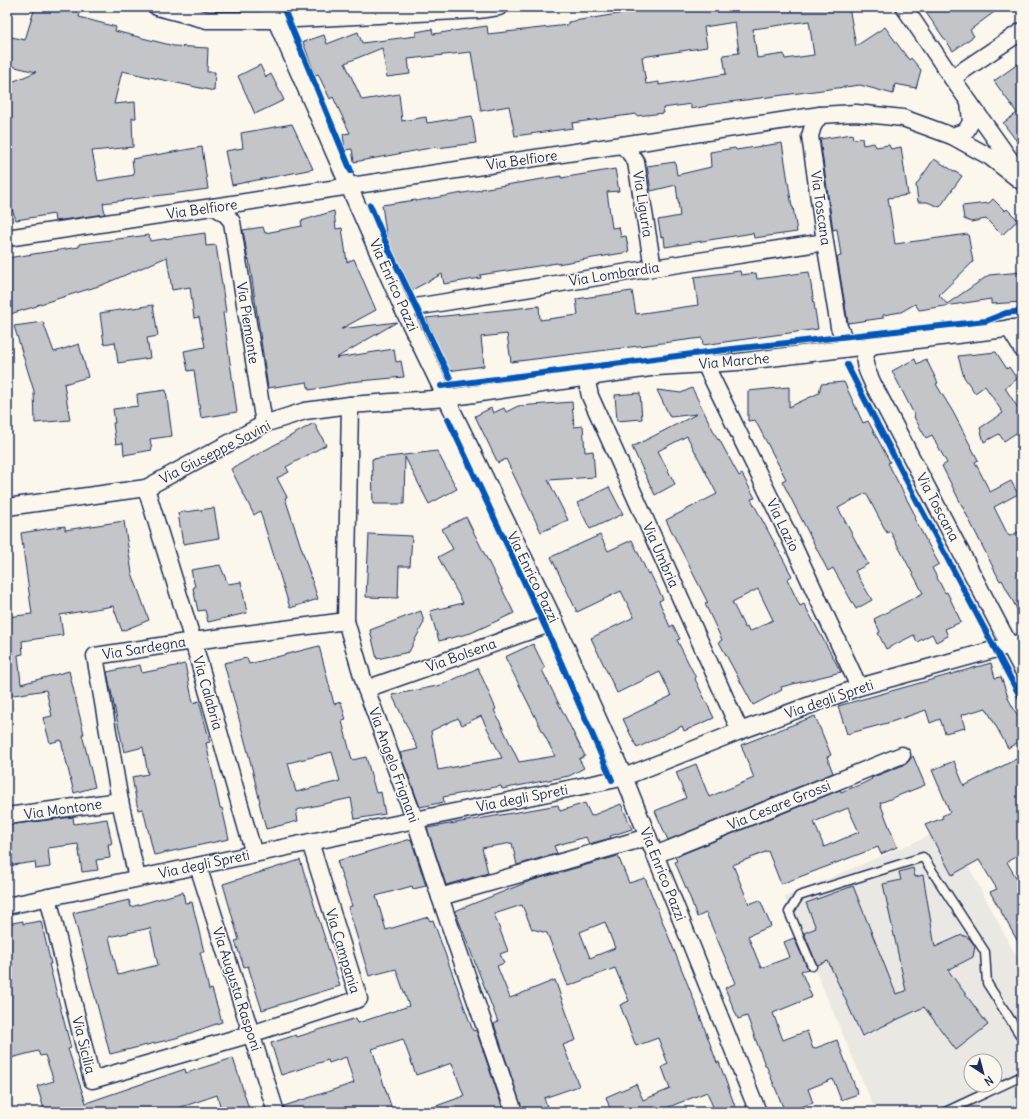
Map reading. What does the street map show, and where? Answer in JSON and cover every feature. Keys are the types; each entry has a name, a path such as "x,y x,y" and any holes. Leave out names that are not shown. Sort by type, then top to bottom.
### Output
{"street":[{"path":"157,7 207,20 273,14 478,9 499,7"},
{"path":"904,7 1022,177"},
{"name":"Via Enrico Pazzi","path":"273,14 350,185 403,309 555,622 624,777 758,1112"},
{"path":"952,78 1022,31"},
{"path":"952,136 966,131 971,122 969,102"},
{"name":"Via Belfiore","path":"7,238 213,208 350,185 820,116 856,113 903,118 952,136 990,157 1022,182"},
{"name":"Via Toscana","path":"820,116 812,126 810,136 825,242 840,327 843,336 851,347"},
{"name":"Via Liguria","path":"622,145 636,162 653,268"},
{"path":"213,208 221,210 228,215 232,222 241,208 248,202"},
{"name":"Via Piemonte","path":"232,222 264,424"},
{"name":"Via Lombardia","path":"403,309 653,268 825,242"},
{"path":"1015,328 1022,349"},
{"name":"Via Marche","path":"447,398 657,367 738,362 1015,328"},
{"name":"Via Toscana","path":"872,345 866,352 865,364 873,384 1016,643 1022,669"},
{"name":"Via Lazio","path":"705,364 787,532 859,687"},
{"name":"Via Umbria","path":"586,377 590,396 740,731"},
{"name":"Via Giuseppe Savini","path":"7,507 146,488 264,424 305,412 350,405 447,398"},
{"name":"Via Angelo Frignani","path":"350,405 346,621 366,689 415,820 514,1112"},
{"name":"Via Calabria","path":"146,488 193,641 254,854"},
{"name":"Via Sardegna","path":"138,878 120,801 95,656 193,641 346,621"},
{"name":"Via Bolsena","path":"366,689 555,622"},
{"name":"Via degli Spreti","path":"7,906 624,777 740,731 859,687 1016,643"},
{"name":"Via Cesare Grossi","path":"655,855 902,755"},
{"name":"Via Montone","path":"7,816 120,801"},
{"path":"440,897 648,837"},
{"name":"Via Campania","path":"251,1034 358,999 310,842"},
{"name":"Via Augusta Rasponi","path":"198,866 276,1112"},
{"name":"Via Sicilia","path":"48,897 92,1080 251,1034"}],"lane":[{"path":"812,966 789,912 799,896 923,857 985,952 987,982 1022,1038"},
{"path":"945,1112 1022,1076"}],"shaded area":[{"path":"948,828 1022,967 1022,1112 876,1112 784,897"}],"building":[{"path":"35,7 81,7 79,17 116,27 115,31 174,46 208,48 207,72 215,72 214,91 122,71 114,104 135,102 136,118 132,118 133,147 92,151 98,181 134,175 132,159 202,147 208,189 103,203 105,214 55,221 54,214 16,220 7,196 7,84 36,72 7,65 7,36 25,40"},
{"path":"667,7 849,7 856,46 885,27 909,60 911,58 921,70 916,88 895,84 893,94 860,85 707,105 691,109 691,104 663,108 664,113 636,116 636,114 572,123 573,128 515,136 509,106 481,111 471,52 408,59 410,74 387,77 382,48 345,63 362,100 399,94 402,121 426,117 427,123 472,116 476,143 436,147 354,162 352,149 345,150 343,134 350,133 333,97 330,99 318,74 315,75 303,42 324,35 327,44 358,32 362,43 416,36 416,32 432,29 433,34 487,26 488,34 568,25 568,22 647,8 647,10","holes":["809,21 814,55 785,59 784,54 757,58 753,29","735,22 739,53 723,55 726,74 659,85 659,82 646,84 642,57 707,47 704,27"]},
{"path":"922,7 1001,7 970,30 974,36 953,51"},
{"path":"1022,61 1022,148 1003,123 1017,113 994,81"},
{"path":"260,65 266,77 271,74 284,100 255,114 238,76"},
{"path":"292,124 313,169 232,185 225,151 243,148 241,133"},
{"path":"852,134 853,139 862,138 863,145 874,143 876,147 889,145 891,149 901,147 908,195 888,198 895,244 968,234 973,262 939,295 947,304 989,275 1022,272 1022,302 991,304 991,299 919,310 915,304 901,312 883,315 883,318 848,323 837,257 841,256 837,229 833,230 820,139"},
{"path":"782,143 797,232 754,238 753,233 665,247 664,236 661,237 658,220 680,216 676,185 651,191 647,166 675,162 677,175 711,167 710,152 735,148 736,150"},
{"path":"934,159 962,176 940,207 927,202 918,202 916,185"},
{"path":"615,169 619,191 607,192 612,228 619,227 621,237 626,236 629,252 480,275 481,278 444,284 442,274 412,290 387,240 382,205 416,201 561,176 561,178"},
{"path":"993,199 1005,211 1007,209 1018,220 1002,235 986,219 971,222 964,219 962,206 989,203"},
{"path":"334,211 336,229 342,228 347,262 354,259 376,310 341,329 397,322 336,358 394,349 396,362 401,361 404,377 349,382 309,390 307,382 268,388 249,259 248,260 243,230 263,227 265,233 302,226 301,221"},
{"path":"205,233 206,246 216,245 226,312 223,313 237,412 201,418 194,370 188,371 184,351 205,347 199,317 194,318 190,287 172,290 167,257 102,285 10,314 7,313 7,258 79,247 79,244 149,235 150,241"},
{"path":"740,271 741,275 756,273 757,279 809,272 818,329 703,345 702,338 511,362 507,334 481,337 484,366 448,371 426,318 539,306 540,320 578,315 576,299 632,291 636,314 698,305 694,277"},
{"path":"153,305 158,336 147,338 150,358 118,363 115,342 104,344 100,313"},
{"path":"43,322 54,352 79,344 88,377 64,384 70,420 35,423 34,391 14,326"},
{"path":"996,352 1007,369 1009,367 1017,379 1005,388 1022,414 1022,429 1004,441 999,434 984,442 980,428 1003,413 985,386 975,393 964,377 958,356"},
{"path":"915,359 917,364 926,359 938,383 936,384 953,412 978,460 975,462 990,492 1011,481 1018,494 994,507 1008,535 1010,536 1022,530 1022,619 1002,580 1000,581 942,466 947,463 932,435 926,438 892,371"},
{"path":"844,382 863,423 868,421 890,462 888,463 916,517 914,518 939,564 932,568 945,593 947,592 961,622 945,629 948,636 936,642 932,634 917,642 914,635 886,649 878,633 880,632 874,619 923,593 890,531 887,533 866,493 838,508 868,564 855,571 872,600 856,609 833,568 828,571 782,481 786,479 755,420 748,421 748,391 789,387 789,407 819,393 821,384"},
{"path":"692,388 718,440 719,439 739,476 742,474 755,498 751,499 792,576 787,579 800,606 804,604 841,672 781,687 782,690 753,705 719,642 722,640 705,604 708,603 666,520 717,494 687,436 658,451 675,484 655,495 632,447 697,414 670,417 657,390 681,393","holes":["758,589 773,620 749,632 747,627 745,628 732,602"]},
{"path":"166,390 172,436 150,439 152,450 124,455 123,443 116,444 113,409 138,406 137,394"},
{"path":"640,393 642,419 617,421 615,395"},
{"path":"572,402 574,427 583,426 585,452 593,451 595,477 548,480 568,520 541,532 506,459 498,463 475,416 491,408 493,413 504,408 506,412 518,406"},
{"path":"314,423 326,445 286,467 289,472 277,478 287,497 285,498 318,599 290,608 260,511 254,515 231,469"},
{"path":"437,451 457,489 429,504 405,457 404,504 373,504 372,459"},
{"path":"609,487 623,514 590,529 577,503"},
{"path":"214,508 219,538 183,544 178,513"},
{"path":"466,517 514,613 471,633 439,641 430,611 463,603 438,557 453,549 442,529"},
{"path":"124,521 132,573 149,620 122,631 113,606 60,615 63,635 22,641 23,654 18,655 21,684 69,671 95,787 74,793 61,740 50,743 43,718 52,716 46,690 7,696 7,617 32,614 21,533 65,526 65,530"},
{"path":"369,534 412,536 410,566 399,566 398,598 366,597"},
{"path":"600,535 608,551 632,540 648,574 650,573 663,599 659,601 670,627 673,625 680,639 677,640 714,718 684,731 682,726 637,748 623,719 671,696 660,672 617,693 591,638 634,617 621,591 577,612 551,557"},
{"path":"220,565 228,584 241,582 247,613 208,622 205,610 198,611 191,570"},
{"path":"421,611 424,622 409,652 377,659 370,630"},
{"path":"533,644 545,668 542,670 585,756 579,759 584,768 569,776 502,789 501,786 443,797 444,802 420,807 400,753 418,749 392,695 442,685 478,668 496,709 494,710 519,762 555,756 505,657","holes":["481,716 502,758 438,770 431,731 458,718 462,725"]},
{"path":"319,646 334,704 341,702 346,720 342,721 352,760 366,757 376,793 381,792 385,814 355,819 351,798 296,810 298,821 266,829 249,756 224,663 247,658 249,664","holes":["332,752 340,781 296,792 288,763"]},
{"path":"991,663 995,678 1001,677 1009,700 1022,724 1022,740 1008,748 986,708 961,715 965,728 945,733 940,719 930,723 926,710 891,722 847,734 838,706"},
{"path":"185,664 193,703 199,701 210,742 206,743 220,808 222,808 229,839 154,855 143,809 138,810 132,777 148,774 143,747 124,752 107,672 140,665 142,673"},
{"path":"815,716 831,755 827,757 833,773 668,840 655,811 686,798 676,772 696,764 709,797 754,778 741,745"},
{"path":"913,756 925,785 880,803 897,847 881,854 878,847 781,884 768,851 733,865 749,904 760,900 771,926 748,936 761,968 790,957 784,942 794,938 808,969 801,971 812,997 773,1013 783,1040 807,1031 813,1049 837,1040 858,1094 841,1100 833,1079 808,1089 813,1103 785,1112 765,1065 747,1016 738,1019 725,988 736,983 706,913 697,917 675,862 677,861 675,857 840,790 841,792 862,784 872,779 871,778 906,764","holes":["848,808 859,832 824,847 814,822"]},
{"path":"1022,756 1022,852 1007,862 1022,888 1022,949 990,892 997,889 979,860 952,875 925,825 943,818 942,816 950,812 932,770 954,761 964,786"},
{"path":"585,803 591,816 621,804 632,829 610,836 611,838 589,844 586,837 554,846 557,853 517,865 512,843 482,848 488,873 446,885 427,828 558,805 560,811"},
{"path":"73,817 74,824 107,819 112,844 108,844 110,858 96,860 98,870 82,872 78,844 48,848 50,867 36,869 35,862 7,866 7,825"},
{"path":"411,839 426,886 413,889 412,886 376,896 386,930 428,917 430,921 433,920 473,1031 476,1030 504,1112 426,1112 425,1110 464,1096 452,1063 416,1075 403,1039 372,1049 393,1112 285,1112 284,1106 354,1083 346,1057 329,1063 328,1060 281,1075 271,1043 296,1035 297,1037 356,1018 358,1023 409,1006 396,969 369,976 348,907 352,906 337,861"},
{"path":"618,856 629,883 645,878 696,1005 717,1063 719,1062 737,1112 715,1112 707,1092 656,1112 611,1112 606,1097 636,1084 643,1100 670,1089 662,1067 668,1064 658,1038 636,1046 620,1005 629,1001 615,968 568,986 547,933 532,929 522,905 494,914 508,951 500,954 504,963 497,966 510,998 555,980 576,1040 563,1045 579,1086 544,1098 547,1106 530,1112 523,1112 494,1024 498,1022 455,911 530,881","holes":["605,922 615,948 590,958 580,932"]},
{"path":"300,860 340,986 262,1010 248,966 244,967 235,941 239,940 223,884"},
{"path":"913,868 915,877 923,875 935,947 962,935 969,938 975,946 973,957 948,970 988,1025 956,1050 924,1007 862,1036 828,961 817,965 804,933 816,928 806,903 853,886 896,994 906,991 883,884 901,880 899,872"},
{"path":"183,892 185,903 192,902 204,952 200,952 209,990 212,989 222,1022 176,1038 110,1054 73,913 129,900 131,907","holes":["150,928 158,965 118,975 109,937"]},
{"path":"23,921 23,924 41,921 51,964 49,964 71,1048 68,1049 86,1103 185,1069 186,1073 233,1058 250,1112 222,1112 217,1095 167,1112 45,1112 37,1086 54,1081 45,1055 40,1056 38,1051 7,1059 7,924"}],"cycle path":[{"path":"283,7 351,171"},
{"path":"370,205 388,248 450,378"},
{"path":"441,386 732,349 986,321 1006,313 1022,311"},
{"path":"847,365 1022,700"},
{"path":"448,419 549,635 612,780"}]}
